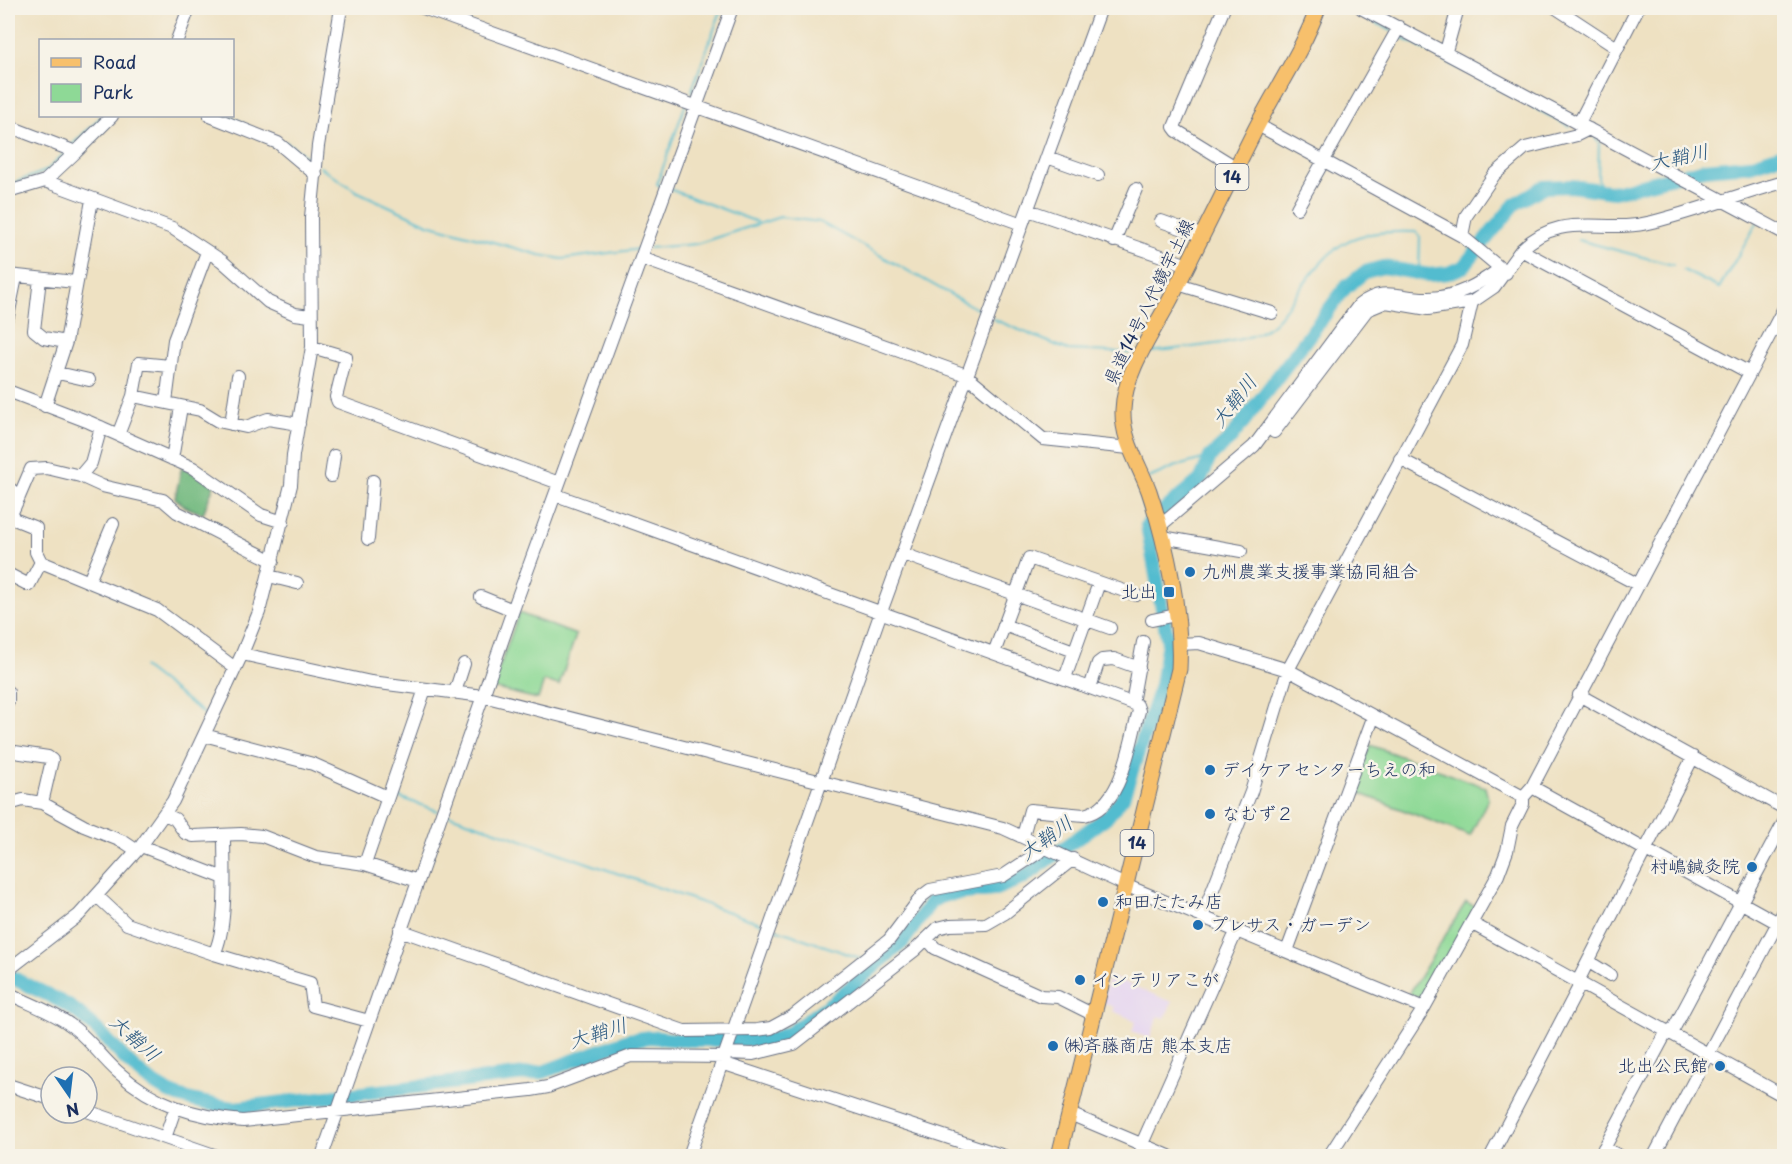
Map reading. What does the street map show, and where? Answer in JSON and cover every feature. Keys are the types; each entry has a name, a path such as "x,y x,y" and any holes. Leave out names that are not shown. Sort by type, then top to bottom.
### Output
{"main road":[{"name":"県道14号八代鏡宇土線","path":"1059,1156 1179,669 1180,644 1173,616 1159,524 1144,481 1129,448 1123,414 1124,400 1142,354 1258,125 1305,42 1318,8"}],"street":[{"path":"177,39 189,8"},
{"path":"9,967 79,915 165,814 242,654 269,576 291,485 312,346 311,217 327,75 340,8"},
{"path":"423,8 1022,224"},
{"path":"322,1156 441,811 667,182 732,8"},
{"path":"689,1156 966,375 991,313 1101,8"},
{"path":"1224,8 1174,127 1237,168"},
{"path":"1446,51 1458,8"},
{"path":"1556,8 1617,48"},
{"path":"1466,238 1466,216 1494,175 1525,148 1577,135 1584,126 1617,48 1638,8"},
{"path":"1366,9 1396,32 1446,51 1785,233"},
{"path":"1297,208 1396,32"},
{"path":"8,192 45,181 71,150 111,117"},
{"path":"213,117 278,143 317,165"},
{"path":"1258,125 1466,238 1500,267"},
{"path":"8,126 71,150"},
{"path":"1047,157 1098,175"},
{"path":"45,181 160,223 222,261 268,303 295,314 310,316"},
{"path":"1241,551 1168,538 1159,524 1208,488 1254,446 1353,312 1367,299 1378,293 1430,298 1451,296 1477,286 1532,239 1559,227 1582,224 1637,225 1718,198 1785,182"},
{"path":"1114,241 1136,189"},
{"path":"45,406 58,373 66,342 75,282 92,200"},
{"path":"1028,210 1188,265"},
{"path":"1161,221 1203,236"},
{"path":"1521,250 1748,372"},
{"path":"166,402 174,340 207,252"},
{"path":"643,252 966,375 1043,439 1129,448"},
{"path":"1208,488 1223,481 1262,449 1367,310 1386,302 1428,309 1472,302 1494,286 1500,267"},
{"path":"8,316 12,276 75,282"},
{"path":"40,279 34,330 44,338 66,342"},
{"path":"1178,284 1272,313"},
{"path":"1202,917 1251,792 1288,670 1462,345 1472,302"},
{"path":"1329,1156 1424,1008 1471,923 1503,863 1512,826 1527,792 1748,372 1785,308"},
{"path":"312,346 346,357 336,398 338,402 557,489 881,612 1137,705 1139,711 1112,799 1093,813 1084,815 1030,810 1023,836"},
{"path":"118,435 133,396 139,363 170,366"},
{"path":"58,373 89,380"},
{"path":"231,424 238,376"},
{"path":"8,391 118,435 192,468 261,515 283,522"},
{"path":"133,396 200,410 218,421 246,427 268,419 299,424"},
{"path":"172,459 181,407"},
{"path":"80,476 91,463 101,428"},
{"path":"332,476 334,456"},
{"path":"1400,459 1637,584"},
{"path":"235,668 157,610 41,562 36,552 36,528 8,519 32,469 47,468 80,476 102,486 163,500 177,512 273,561"},
{"path":"368,540 373,481"},
{"path":"8,487 19,497"},
{"path":"89,581 113,524"},
{"path":"903,554 1110,628"},
{"path":"994,653 1029,558 1136,595"},
{"path":"8,574 29,585 41,562"},
{"path":"269,576 297,583"},
{"path":"1065,678 1098,583"},
{"path":"481,597 513,610"},
{"path":"1152,620 1173,616"},
{"path":"1004,625 1074,651"},
{"path":"1132,703 1143,642"},
{"path":"1180,644 1199,643 1288,670 1373,718 1646,851 1778,922"},
{"path":"242,654 371,682 483,696 961,815 1023,836 1236,932 1424,1008"},
{"path":"1090,688 1098,663 1102,660 1114,660 1139,668"},
{"path":"455,692 464,664"},
{"path":"365,864 425,688"},
{"path":"8,692 8,701"},
{"path":"1579,695 1785,808"},
{"path":"1287,951 1373,718"},
{"path":"204,735 313,764 387,797"},
{"path":"8,751 48,757 52,760 42,803"},
{"path":"1491,1156 1693,757"},
{"path":"16,802 23,800 42,803 84,826 138,848 224,878"},
{"path":"165,814 175,819 185,833 202,838 240,834 262,836 316,858 365,864 418,881"},
{"path":"1620,1156 1602,1152 1669,1031 1674,1028 1785,822"},
{"path":"214,954 221,939 226,868 224,837"},
{"path":"400,930 684,1030 757,1030 784,1022 864,960 897,931 922,896 930,890 1003,876 1049,849"},
{"path":"8,993 68,1023 135,1086 175,1108 214,1118 243,1120 339,1107 540,1088 632,1056 753,1054 794,1044 944,925 986,924 1005,913 1071,858"},
{"path":"97,896 127,924 214,954 310,982 313,1006 369,1021"},
{"path":"1654,1156 1785,911"},
{"path":"1471,923 1785,1096"},
{"path":"1141,1146 1236,932"},
{"path":"927,939 935,948 1009,982 1041,996 1058,997 1094,1015"},
{"path":"1589,962 1610,975"},
{"path":"725,1056 1004,1156"},
{"path":"8,1084 39,1095"},
{"path":"165,1138 175,1108"},
{"path":"1070,1114 1169,1156"},
{"path":"99,1116 217,1156"}],"shaded area":[{"path":"1109,976 1172,1002 1165,1018 1158,1016 1150,1039 1132,1031 1136,1021 1113,1011 1114,1007 1103,1003"}],"green space":[{"path":"182,466 214,485 203,514 186,507 175,498"},
{"path":"519,613 576,635 559,685 544,681 538,699 492,688"},
{"path":"1370,745 1485,787 1488,799 1470,836 1354,791"},
{"path":"1466,902 1476,907 1423,999 1409,994"}],"waterway":[{"path":"691,92 722,8"},
{"path":"1347,8 1392,31"},
{"path":"1399,36 1569,126"},
{"path":"661,186 657,184 685,106"},
{"path":"72,145 101,117"},
{"path":"228,117 243,123"},
{"path":"1595,138 1599,143 1598,178 1601,190"},
{"path":"286,142 311,160"},
{"path":"8,185 46,171 66,152"},
{"name":"大鞘川","path":"8,975 73,1009 85,1018 138,1072 163,1089 189,1099 234,1108 543,1072 628,1040 651,1037 678,1040 770,1040 791,1032 834,1001 903,942 931,902 945,895 993,890 1023,878 1108,816 1123,797 1161,685 1168,642 1147,525 1201,479 1210,457 1231,438 1346,287 1365,272 1383,267 1429,275 1448,273 1463,267 1515,204 1543,187 1571,186 1614,192 1704,169 1750,165 1784,154"},
{"path":"320,167 356,191 428,224 540,255 562,259 640,249"},
{"path":"669,189 757,222"},
{"path":"649,248 696,244 780,217 820,222 986,314"},
{"path":"1683,270 1719,288 1757,223"},
{"path":"1151,352 1226,342 1264,330 1285,310 1332,251 1358,237 1392,232 1416,232 1420,237 1419,273"},
{"path":"1578,240 1673,265"},
{"path":"993,319 1068,350 1134,353"},
{"path":"1149,478 1174,467 1210,457"},
{"path":"1139,484 1147,525"},
{"path":"143,667 207,716"},
{"path":"393,795 438,811"},
{"path":"447,814 763,924"},
{"path":"775,929 860,958"},
{"name":"大鞘川","path":"868,962 876,965"}],"place":[{"name":"九州農業支援事業協同組合","path":"1190,572"},
{"name":"北出","path":"1169,592"},
{"name":"デイケアセンターちえの和","path":"1210,770"},
{"name":"なむず２","path":"1210,814"},
{"name":"村嶋鍼灸院","path":"1752,867"},
{"name":"和田たたみ店","path":"1103,902"},
{"name":"プレサス・ガーデン","path":"1198,925"},
{"name":"インテリアこが","path":"1080,980"},
{"name":"㈱斉藤商店 熊本支店","path":"1053,1046"},
{"name":"北出公民館","path":"1720,1066"}]}
